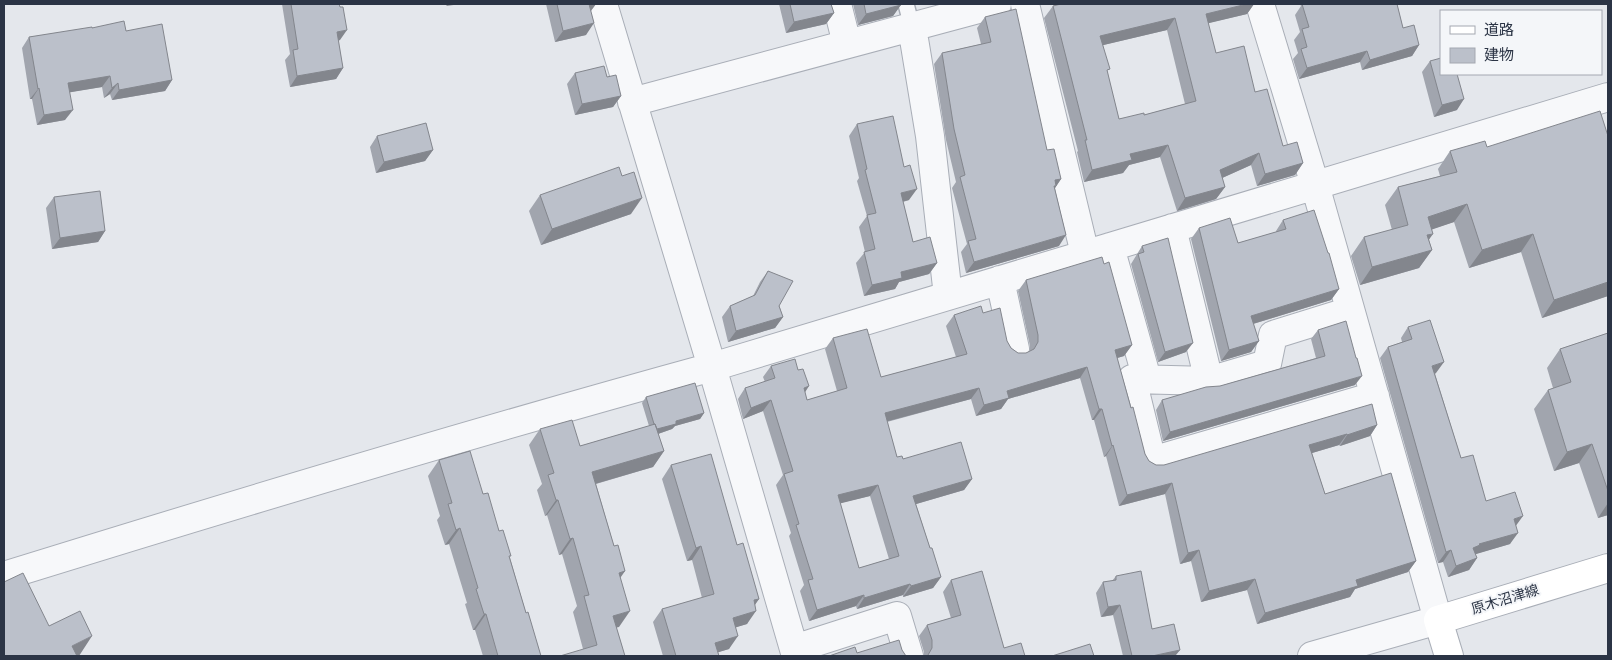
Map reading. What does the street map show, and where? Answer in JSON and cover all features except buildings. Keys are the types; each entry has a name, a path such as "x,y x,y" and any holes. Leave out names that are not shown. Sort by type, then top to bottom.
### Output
{"main road":[{"name":"原木沼津線","path":"1438,620 1608,568"},
{"path":"1438,620 1450,656"}],"street":[{"path":"603,4 712,367 795,653 897,616 909,656"},
{"path":"837,4 847,44"},
{"path":"632,102 847,44 909,15 997,4"},
{"path":"1025,4 1098,250 1147,379"},
{"path":"1260,4 1315,185 1438,620 1312,656"},
{"path":"909,15 930,136 948,296"},
{"path":"4,576 257,498 565,407 712,367 1608,97"},
{"path":"1172,228 1209,382"},
{"path":"1000,280 1015,349"},
{"path":"1350,311 1273,335 1267,364 1209,382 1132,379 1152,461 1375,396"}]}
